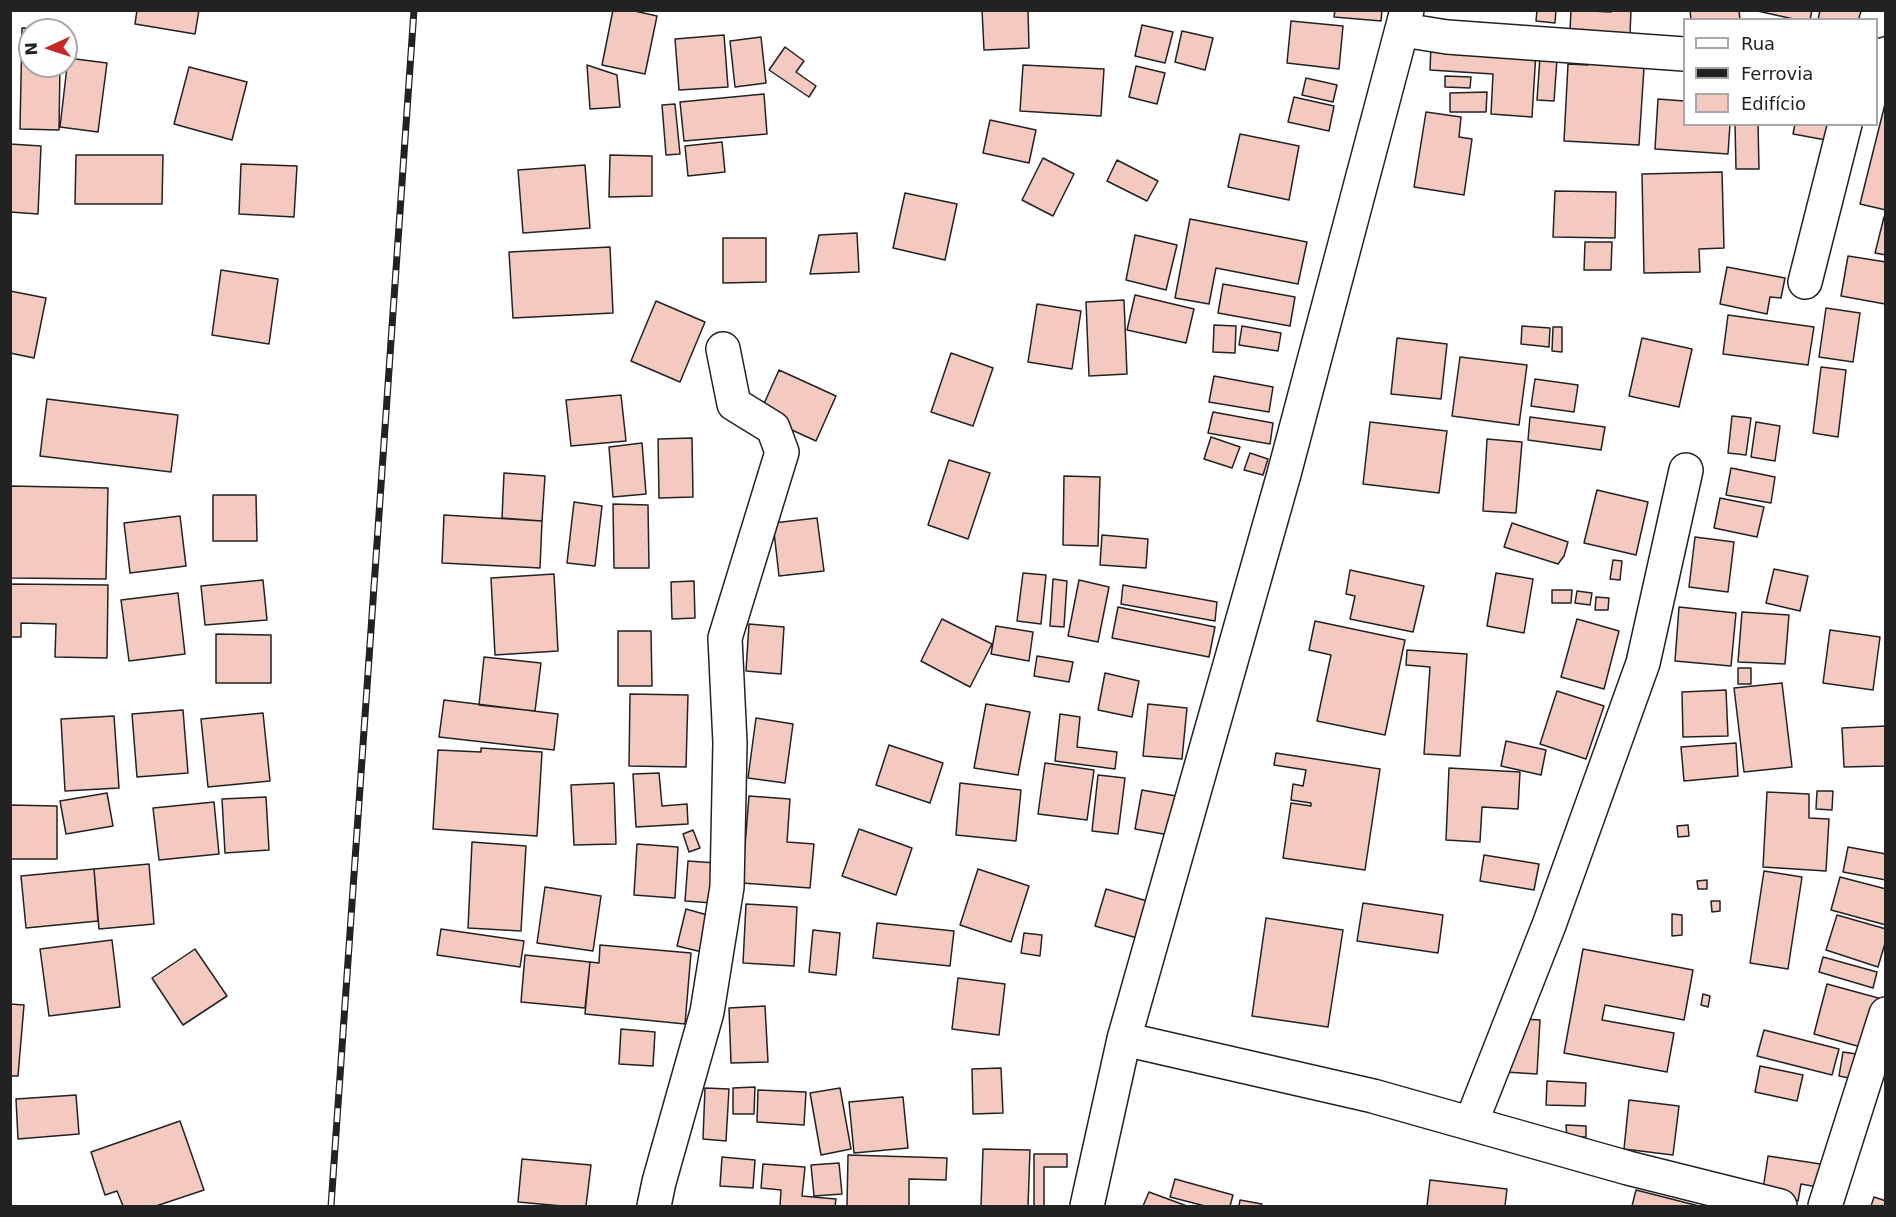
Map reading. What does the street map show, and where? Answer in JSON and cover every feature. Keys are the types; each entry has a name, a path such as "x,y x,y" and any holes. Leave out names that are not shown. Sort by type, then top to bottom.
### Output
{"street":[{"path":"1087,1206 1124,1040 1284,474 1405,20 1458,38 1683,54"},
{"path":"1805,282 1844,126"},
{"path":"654,1206 707,1012 727,887 730,743 725,638 782,452 773,428 734,404 723,349"},
{"path":"1471,1123 1549,924 1643,663 1686,470"},
{"path":"1825,1206 1886,1014"},
{"path":"1124,1040 1373,1096 1628,1168 1780,1206"}],"building":[{"path":"137,10 199,10 195,34 135,24"},
{"path":"613,10 630,10 657,16 645,74 602,65"},
{"path":"982,10 1028,10 1029,48 984,50"},
{"path":"1335,10 1382,10 1381,21 1334,17"},
{"path":"1537,10 1556,10 1555,23 1536,21"},
{"path":"1571,10 1611,12 1611,10 1631,10 1630,34 1570,30"},
{"path":"1690,10 1739,10 1740,18 1691,18"},
{"path":"1753,10 1812,10 1810,18 1789,18"},
{"path":"1820,10 1871,10 1869,18 1818,18"},
{"path":"1291,21 1343,26 1339,69 1287,63"},
{"path":"1142,25 1173,32 1165,63 1135,56"},
{"path":"1182,31 1213,38 1205,70 1175,62"},
{"path":"724,35 728,87 679,90 675,39"},
{"path":"761,37 766,83 735,87 730,41"},
{"path":"1431,45 1536,52 1532,117 1491,114 1493,74 1430,70"},
{"path":"785,47 804,61 796,72 816,86 809,97 769,70"},
{"path":"1589,48 1645,52 1639,145 1564,141 1568,64 1588,65"},
{"path":"1540,57 1557,59 1554,101 1537,100"},
{"path":"78,59 107,63 98,132 60,127 66,78 78,78"},
{"path":"587,65 617,75 620,107 590,109"},
{"path":"1023,65 1104,69 1101,116 1020,111"},
{"path":"1136,66 1165,73 1157,104 1129,97"},
{"path":"189,67 247,82 232,140 174,124"},
{"path":"1445,76 1471,77 1470,88 1445,87"},
{"path":"21,78 60,78 59,130 20,129"},
{"path":"1306,78 1337,85 1333,102 1302,95"},
{"path":"1487,92 1486,112 1450,112 1450,93"},
{"path":"764,94 767,134 684,141 680,102"},
{"path":"1294,97 1334,106 1329,131 1288,122"},
{"path":"1658,99 1683,101 1683,126 1730,126 1728,154 1655,149"},
{"path":"675,104 680,154 666,155 662,105"},
{"path":"1886,104 1886,210 1860,204"},
{"path":"1426,112 1461,117 1459,137 1472,139 1464,195 1414,187"},
{"path":"990,120 1036,130 1029,163 983,153"},
{"path":"1735,126 1758,126 1759,169 1736,169"},
{"path":"1795,126 1841,126 1837,142 1793,134"},
{"path":"1240,134 1299,146 1289,200 1228,187"},
{"path":"722,142 725,172 688,176 685,146"},
{"path":"10,144 41,146 38,214 10,212"},
{"path":"76,155 163,155 162,204 75,204"},
{"path":"610,155 652,156 652,196 609,197"},
{"path":"1043,158 1074,174 1053,216 1022,200"},
{"path":"1117,160 1158,181 1147,201 1107,181"},
{"path":"241,164 297,166 294,217 239,214"},
{"path":"585,165 590,228 523,233 518,170"},
{"path":"1722,172 1724,248 1699,249 1700,272 1644,273 1642,174"},
{"path":"1555,191 1616,192 1615,238 1553,237"},
{"path":"905,193 957,204 945,260 893,248"},
{"path":"1884,217 1886,218 1886,255 1875,253"},
{"path":"1190,219 1307,242 1298,284 1216,268 1209,304 1175,298"},
{"path":"857,233 859,272 810,274 819,235"},
{"path":"1135,235 1177,245 1166,290 1126,280"},
{"path":"723,238 766,238 766,282 723,283"},
{"path":"1585,242 1612,242 1611,270 1584,270"},
{"path":"610,247 613,313 513,318 509,252"},
{"path":"1848,256 1886,262 1885,304 1841,296"},
{"path":"1727,267 1785,278 1781,298 1770,297 1767,314 1720,304"},
{"path":"221,270 278,279 269,344 212,335"},
{"path":"1223,284 1295,297 1290,326 1218,313"},
{"path":"10,291 46,298 34,358 10,353"},
{"path":"1135,295 1194,309 1186,343 1127,330"},
{"path":"1124,300 1127,374 1089,376 1086,302"},
{"path":"656,301 705,322 680,382 631,361"},
{"path":"1037,304 1081,311 1072,369 1028,362"},
{"path":"1826,308 1860,313 1853,362 1819,357"},
{"path":"1728,315 1814,327 1808,365 1723,354"},
{"path":"1214,325 1236,326 1235,353 1213,352"},
{"path":"1242,326 1281,333 1278,351 1239,345"},
{"path":"1522,326 1550,328 1549,347 1521,344"},
{"path":"1553,327 1562,327 1562,352 1552,351"},
{"path":"1397,338 1447,344 1441,399 1391,394"},
{"path":"1642,338 1692,349 1679,407 1629,396"},
{"path":"951,353 993,368 973,426 931,412"},
{"path":"1460,357 1527,365 1519,425 1452,416"},
{"path":"1821,367 1846,370 1838,437 1813,433"},
{"path":"779,370 836,396 816,441 759,415"},
{"path":"1214,376 1273,387 1269,412 1209,402"},
{"path":"1535,379 1578,385 1574,412 1531,406"},
{"path":"621,395 626,441 571,446 566,400"},
{"path":"47,399 178,415 171,472 40,456"},
{"path":"1213,412 1273,423 1270,444 1208,433"},
{"path":"1732,416 1751,418 1746,455 1728,453"},
{"path":"1530,417 1605,427 1601,450 1528,440"},
{"path":"1370,422 1447,431 1439,493 1363,484"},
{"path":"1756,422 1780,426 1775,461 1751,457"},
{"path":"1211,437 1240,447 1232,468 1204,459"},
{"path":"692,438 693,497 659,498 658,439"},
{"path":"1487,439 1522,442 1516,513 1483,511"},
{"path":"642,443 646,494 613,497 609,447"},
{"path":"1250,453 1268,459 1263,475 1244,470"},
{"path":"949,460 990,473 968,539 928,525"},
{"path":"1731,468 1775,477 1771,503 1726,495"},
{"path":"504,473 545,476 542,521 502,518"},
{"path":"1064,476 1100,477 1098,546 1063,545"},
{"path":"10,486 108,488 106,579 10,578"},
{"path":"1597,490 1648,502 1636,555 1584,543"},
{"path":"213,495 256,495 257,541 213,541"},
{"path":"1720,498 1764,507 1757,537 1714,528"},
{"path":"574,502 602,506 595,566 567,563"},
{"path":"613,504 648,505 649,568 614,568"},
{"path":"444,515 542,521 540,568 442,563"},
{"path":"180,516 186,566 130,573 124,523"},
{"path":"817,518 824,571 779,576 773,523"},
{"path":"1512,523 1568,542 1564,556 1558,564 1504,547"},
{"path":"1102,535 1148,539 1146,568 1100,565"},
{"path":"1695,537 1734,542 1728,592 1689,587"},
{"path":"1613,560 1622,561 1620,580 1610,579"},
{"path":"1774,569 1808,576 1800,611 1766,603"},
{"path":"1350,570 1424,586 1413,632 1350,619 1355,596 1346,594"},
{"path":"1023,573 1046,575 1041,624 1017,621"},
{"path":"1496,573 1533,579 1524,633 1487,626"},
{"path":"554,574 558,651 495,655 491,578"},
{"path":"1053,579 1067,581 1064,627 1050,626"},
{"path":"263,580 267,620 205,625 201,586"},
{"path":"1079,580 1109,587 1098,642 1068,636"},
{"path":"694,581 695,618 672,619 671,582"},
{"path":"10,584 108,585 107,658 55,657 56,624 21,623 21,637 10,637"},
{"path":"1123,585 1217,602 1215,621 1121,604"},
{"path":"1552,590 1572,590 1571,603 1552,603"},
{"path":"1577,591 1592,593 1590,605 1575,603"},
{"path":"178,593 185,654 129,661 121,600"},
{"path":"1596,597 1609,598 1608,610 1595,610"},
{"path":"1118,607 1215,627 1209,657 1112,638"},
{"path":"1679,607 1736,613 1731,666 1675,661"},
{"path":"1742,612 1789,615 1785,664 1738,662"},
{"path":"942,619 992,644 970,687 921,661"},
{"path":"1577,619 1619,631 1604,689 1561,677"},
{"path":"1315,621 1405,640 1385,735 1317,721 1331,655 1309,650"},
{"path":"749,624 784,627 781,674 746,671"},
{"path":"996,626 1033,632 1029,661 991,654"},
{"path":"1830,630 1880,637 1873,690 1823,683"},
{"path":"618,631 651,631 652,686 618,686"},
{"path":"216,634 271,635 271,683 216,683"},
{"path":"1407,650 1467,654 1460,756 1424,754 1430,667 1406,665"},
{"path":"1037,656 1073,662 1069,682 1034,676"},
{"path":"484,657 541,663 535,711 479,705"},
{"path":"1738,668 1751,668 1751,684 1738,684"},
{"path":"1105,673 1139,681 1132,717 1098,710"},
{"path":"1782,683 1792,767 1744,772 1734,688"},
{"path":"1726,690 1728,736 1683,737 1682,692"},
{"path":"1557,691 1604,706 1586,759 1540,744"},
{"path":"630,694 688,695 686,767 629,766"},
{"path":"444,700 558,714 554,750 439,737"},
{"path":"986,704 1030,712 1018,775 974,768"},
{"path":"1148,704 1187,708 1182,759 1143,756"},
{"path":"183,710 188,773 137,777 132,714"},
{"path":"263,713 270,781 208,787 201,719"},
{"path":"1060,714 1080,717 1077,747 1117,752 1115,769 1055,761"},
{"path":"114,716 119,788 65,791 61,719"},
{"path":"756,718 793,724 785,783 748,778"},
{"path":"1886,726 1886,766 1844,767 1842,728"},
{"path":"1506,741 1546,750 1541,775 1501,766"},
{"path":"1736,743 1738,776 1684,781 1681,747"},
{"path":"889,745 943,763 930,803 876,785"},
{"path":"481,748 542,752 537,836 433,829 438,750 481,752"},
{"path":"1276,753 1380,769 1365,870 1283,858 1291,803 1311,806 1311,803 1291,800 1293,784 1303,786 1306,770 1274,765"},
{"path":"1045,763 1094,770 1087,820 1038,814"},
{"path":"1449,768 1520,772 1518,809 1482,807 1480,842 1446,840"},
{"path":"659,773 662,806 687,804 688,824 636,827 633,774"},
{"path":"1098,775 1125,778 1118,834 1092,831"},
{"path":"614,783 616,844 574,845 571,785"},
{"path":"960,783 1021,790 1016,841 956,835"},
{"path":"1142,790 1176,796 1169,835 1135,829"},
{"path":"1817,791 1833,791 1832,810 1816,809"},
{"path":"1767,792 1809,794 1809,818 1829,819 1826,871 1763,867"},
{"path":"107,793 113,826 66,834 60,801"},
{"path":"749,796 790,799 787,842 814,844 810,888 742,883"},
{"path":"266,797 269,850 225,853 222,799"},
{"path":"214,802 219,854 159,860 153,808"},
{"path":"10,805 57,806 57,859 10,859"},
{"path":"1688,825 1689,836 1678,837 1677,826"},
{"path":"859,829 912,848 896,895 842,876"},
{"path":"693,830 700,848 689,852 683,834"},
{"path":"472,842 526,846 521,931 468,928"},
{"path":"637,844 678,847 675,898 634,895"},
{"path":"1848,847 1886,854 1886,880 1843,872"},
{"path":"1484,855 1539,864 1534,890 1480,881"},
{"path":"688,861 716,863 713,903 685,901"},
{"path":"149,864 154,924 99,929 94,869"},
{"path":"94,869 98,921 26,928 21,876"},
{"path":"978,869 1029,886 1011,942 960,925"},
{"path":"1764,871 1802,877 1788,969 1750,963"},
{"path":"1840,877 1886,889 1886,925 1831,910"},
{"path":"1707,880 1707,889 1698,889 1697,881"},
{"path":"545,887 601,896 593,951 537,943"},
{"path":"1106,889 1147,901 1137,938 1095,926"},
{"path":"1711,901 1720,901 1720,911 1712,912"},
{"path":"1363,903 1443,915 1438,953 1357,941"},
{"path":"746,904 797,907 794,966 743,963"},
{"path":"686,909 711,916 702,952 677,946"},
{"path":"1672,914 1682,915 1682,935 1672,936"},
{"path":"1837,915 1886,929 1886,940 1878,967 1826,950"},
{"path":"1266,918 1343,930 1328,1027 1252,1016"},
{"path":"877,923 954,931 950,966 873,958"},
{"path":"441,929 524,941 520,967 437,955"},
{"path":"813,930 840,933 836,975 809,972"},
{"path":"1024,933 1042,935 1040,956 1021,953"},
{"path":"112,940 120,1007 49,1016 40,949"},
{"path":"600,945 691,953 685,1024 585,1014 590,962 599,963"},
{"path":"195,949 227,996 183,1025 152,978"},
{"path":"1583,949 1693,970 1684,1020 1605,1005 1602,1020 1674,1033 1667,1072 1564,1053"},
{"path":"525,955 590,962 585,1008 521,1002"},
{"path":"1823,957 1877,972 1873,988 1819,972"},
{"path":"958,978 1005,984 999,1035 952,1029"},
{"path":"1827,984 1882,999 1868,1049 1814,1034"},
{"path":"1703,994 1710,996 1708,1007 1701,1005"},
{"path":"10,1004 24,1005 18,1076 10,1076"},
{"path":"765,1006 768,1062 731,1063 729,1008"},
{"path":"1508,1018 1540,1020 1537,1074 1505,1072"},
{"path":"621,1029 655,1032 653,1066 619,1064"},
{"path":"1764,1030 1839,1049 1832,1075 1757,1056"},
{"path":"1843,1052 1863,1055 1859,1080 1839,1076"},
{"path":"1760,1066 1803,1075 1797,1101 1755,1092"},
{"path":"1001,1068 1003,1113 973,1114 972,1069"},
{"path":"1547,1081 1586,1083 1585,1106 1546,1105"},
{"path":"755,1087 754,1114 733,1114 733,1088"},
{"path":"705,1088 729,1089 726,1141 703,1139"},
{"path":"840,1088 851,1149 821,1155 810,1093"},
{"path":"758,1090 806,1092 804,1125 757,1122"},
{"path":"76,1095 79,1134 18,1139 16,1099"},
{"path":"903,1097 908,1148 854,1153 849,1102"},
{"path":"1629,1100 1679,1106 1673,1155 1624,1149"},
{"path":"180,1121 204,1190 156,1206 123,1206 117,1191 105,1195 91,1152"},
{"path":"1566,1125 1586,1126 1586,1137 1567,1137"},
{"path":"983,1149 1030,1150 1028,1206 981,1206"},
{"path":"1034,1154 1067,1154 1067,1167 1044,1167 1044,1206 1034,1206"},
{"path":"848,1155 947,1158 946,1180 909,1179 909,1206 847,1206"},
{"path":"1768,1156 1827,1165 1823,1188 1801,1184 1798,1201 1762,1196"},
{"path":"722,1157 755,1160 753,1188 720,1186"},
{"path":"522,1159 591,1165 586,1206 518,1202"},
{"path":"839,1163 842,1194 814,1196 811,1165"},
{"path":"763,1164 805,1167 802,1196 836,1199 835,1206 780,1206 781,1190 761,1188"},
{"path":"1175,1179 1233,1195 1230,1206 1205,1206 1170,1197"},
{"path":"1430,1180 1507,1189 1505,1206 1427,1206"},
{"path":"1636,1190 1699,1206 1632,1206"},
{"path":"1149,1192 1187,1206 1143,1206"},
{"path":"1874,1197 1886,1201 1886,1206 1871,1206"},
{"path":"1240,1200 1262,1204 1261,1206 1239,1206"}],"railway":[{"path":"331,1206 414,10"}]}
